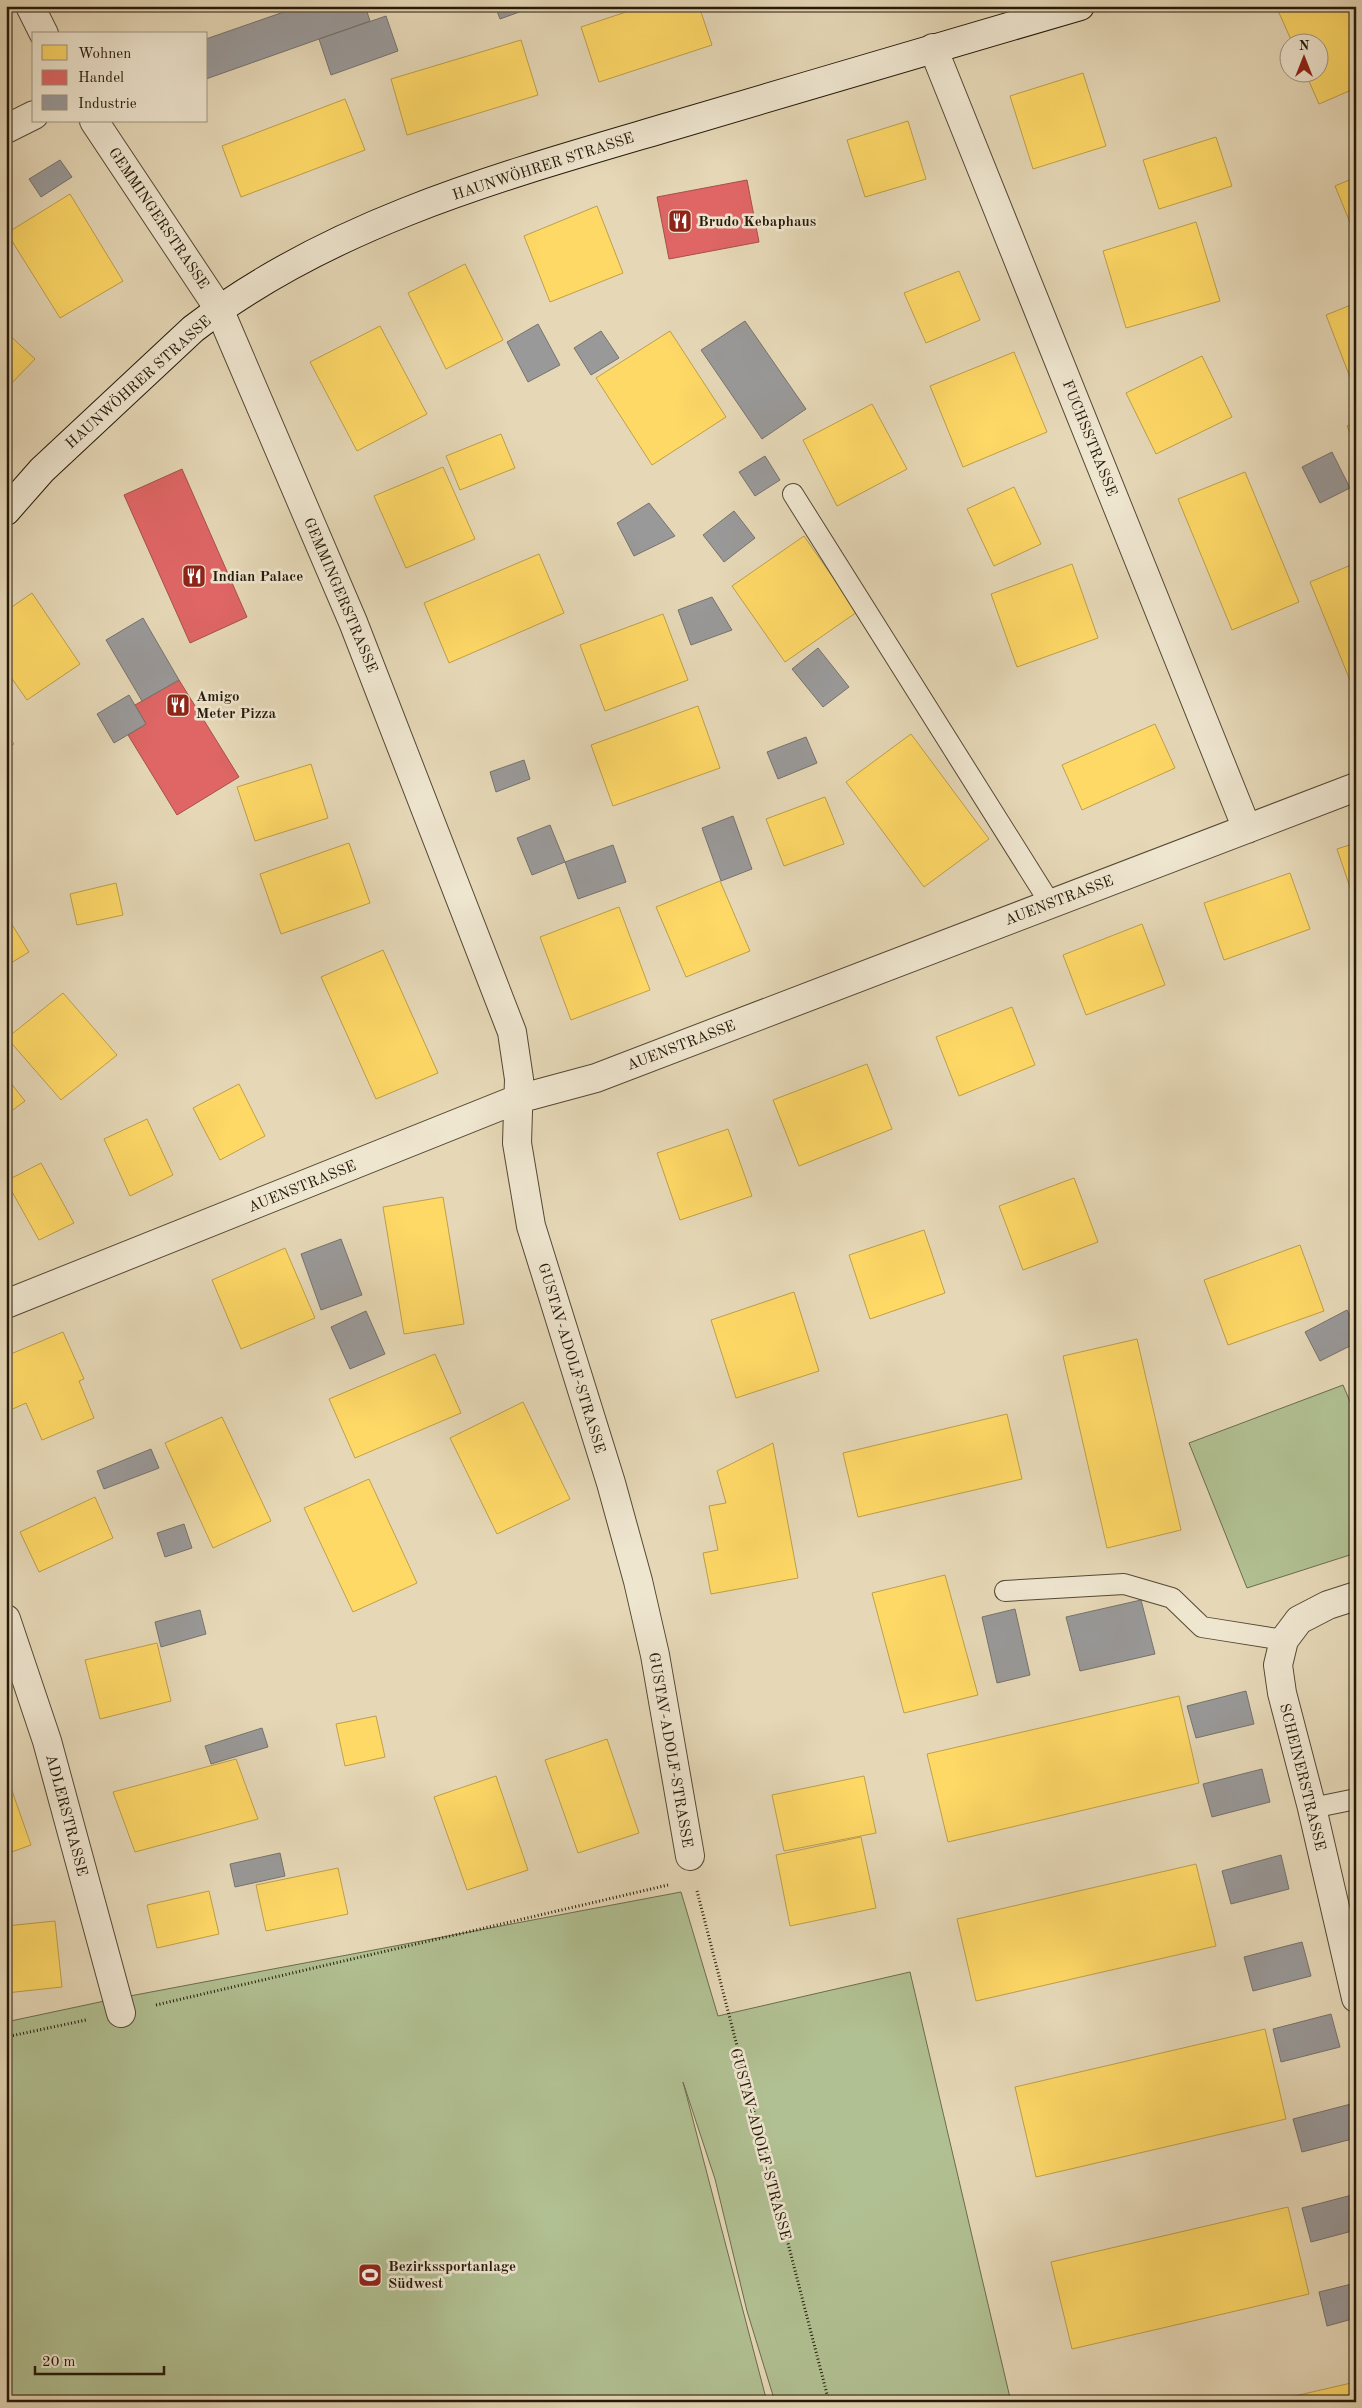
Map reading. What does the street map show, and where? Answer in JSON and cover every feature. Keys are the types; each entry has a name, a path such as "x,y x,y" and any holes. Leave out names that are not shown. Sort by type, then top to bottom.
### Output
{"street":[{"path":"30,6 43,32"},
{"name":"HAUNWÖHRER STRASSE","path":"6,511 42,470 167,351 219,309 328,244 490,180 1080,6"},
{"name":"FUCHSSTRASSE","path":"933,48 1247,829"},
{"path":"6,129 32,116"},
{"name":"GEMMINGERSTRASSE","path":"95,122 219,309 353,622 512,1032 519,1079 518,1099"},
{"name":"AUENSTRASSE","path":"6,1304 518,1099 596,1078 1356,787"},
{"name":"GUSTAV-ADOLF-STRASSE","path":"518,1099 518,1143 531,1226 611,1483 638,1581 655,1655 692,1867"},
{"name":"SCHEINERSTRASSE","path":"1356,1596 1328,1605 1299,1620 1284,1640 1278,1665 1282,1693 1350,1948 1356,1998"},
{"name":"ADLERSTRASSE","path":"6,1619 47,1741 121,2013"}],"lane":[{"path":"793,494 1050,903"},
{"path":"1005,1591 1124,1584 1172,1598 1202,1627 1284,1640"},
{"path":"1312,1808 1356,1799"}],"path":[{"path":"6,2037 121,2013 692,1867"},
{"name":"GUSTAV-ADOLF-STRASSE","path":"692,1867 828,2402"}],"green space":[{"path":"1343,1385 1356,1416 1356,1553 1247,1588 1189,1443"},
{"path":"681,1892 718,2016 910,1972 1011,2402 775,2402 747,2311 715,2179 683,2082 767,2402 6,2402 6,2022 114,1999"}],"building: Wohnen":[{"path":"644,6 699,6 712,45 599,82 581,27"},
{"path":"1276,6 1348,6 1356,23 1356,88 1319,104 1309,82 1330,82 1330,32 1288,32"},
{"path":"521,40 538,95 407,135 391,79"},
{"path":"1083,73 1106,146 1033,169 1010,96"},
{"path":"345,99 365,150 241,197 222,146"},
{"path":"908,121 926,179 865,197 847,140"},
{"path":"1216,137 1232,186 1159,209 1143,160"},
{"path":"1356,177 1356,237 1335,186"},
{"path":"70,194 123,281 60,318 7,233"},
{"path":"597,206 623,273 550,302 524,236"},
{"path":"1196,222 1220,301 1126,328 1103,251"},
{"path":"465,264 503,340 446,369 408,293"},
{"path":"959,271 980,320 926,343 904,293"},
{"path":"1356,303 1356,384 1353,385 1326,315"},
{"path":"380,326 427,414 357,451 310,362"},
{"path":"670,331 726,417 652,465 596,378"},
{"path":"6,332 35,359 6,389"},
{"path":"1014,352 1047,432 963,467 930,386"},
{"path":"1202,356 1232,417 1156,454 1126,393"},
{"path":"872,404 907,469 837,506 803,440"},
{"path":"1356,423 1356,447 1347,426"},
{"path":"501,434 515,468 460,490 446,456"},
{"path":"443,467 475,539 406,568 374,496"},
{"path":"1245,472 1299,602 1232,630 1178,499"},
{"path":"1014,487 1041,544 994,566 967,509"},
{"path":"804,536 857,612 785,662 732,586"},
{"path":"539,554 564,613 449,663 424,603"},
{"path":"1356,563 1356,695 1310,582"},
{"path":"1072,564 1098,638 1017,667 991,594"},
{"path":"32,593 80,664 27,700 6,670 6,611"},
{"path":"663,614 688,680 605,711 580,645"},
{"path":"698,706 720,768 613,806 591,745"},
{"path":"1155,724 1175,768 1082,810 1062,765"},
{"path":"6,734 14,744 6,750"},
{"path":"911,734 989,839 924,887 846,782"},
{"path":"311,764 328,818 255,841 237,787"},
{"path":"825,797 844,844 784,866 766,819"},
{"path":"349,843 370,903 281,934 260,874"},
{"path":"1356,843 1356,902 1355,902 1337,849"},
{"path":"1290,873 1310,929 1224,960 1204,903"},
{"path":"720,881 750,951 686,977 656,907"},
{"path":"116,883 123,915 77,925 70,894"},
{"path":"619,907 650,990 571,1020 540,937"},
{"path":"6,915 29,952 6,966"},
{"path":"1142,924 1165,985 1086,1015 1063,955"},
{"path":"383,950 438,1073 376,1099 321,977"},
{"path":"63,993 117,1055 61,1100 7,1038"},
{"path":"1012,1007 1035,1065 959,1096 936,1037"},
{"path":"867,1064 892,1129 799,1166 773,1100"},
{"path":"6,1077 25,1101 6,1115"},
{"path":"239,1084 265,1136 220,1160 193,1108"},
{"path":"147,1119 173,1175 130,1196 104,1139"},
{"path":"728,1129 752,1196 680,1220 657,1153"},
{"path":"41,1163 74,1223 39,1240 6,1181"},
{"path":"1074,1178 1098,1242 1023,1270 999,1206"},
{"path":"443,1197 464,1324 404,1334 383,1207"},
{"path":"924,1230 945,1293 870,1319 849,1255"},
{"path":"1300,1245 1324,1311 1228,1345 1204,1280"},
{"path":"285,1248 315,1318 241,1349 212,1280"},
{"path":"794,1292 819,1371 736,1398 711,1320"},
{"path":"63,1332 84,1379 79,1381 94,1418 42,1440 26,1403 6,1412 6,1356"},
{"path":"1137,1339 1181,1530 1107,1548 1063,1356"},
{"path":"435,1354 461,1413 355,1458 329,1399"},
{"path":"523,1402 570,1499 497,1534 450,1438"},
{"path":"1007,1414 1022,1479 858,1517 843,1453"},
{"path":"222,1417 271,1521 213,1548 165,1443"},
{"path":"773,1443 798,1578 711,1594 703,1553 718,1550 709,1506 726,1503 717,1471"},
{"path":"369,1479 417,1583 353,1612 304,1508"},
{"path":"95,1497 113,1538 39,1572 20,1532"},
{"path":"945,1575 978,1695 904,1713 872,1593"},
{"path":"157,1643 171,1701 100,1719 85,1660"},
{"path":"1179,1696 1199,1783 948,1842 927,1754"},
{"path":"376,1716 385,1757 345,1766 336,1724"},
{"path":"607,1739 639,1833 578,1853 545,1760"},
{"path":"236,1759 258,1819 135,1852 113,1792"},
{"path":"496,1776 528,1870 467,1890 434,1797"},
{"path":"864,1776 876,1833 784,1851 772,1795"},
{"path":"10,1785 31,1845 6,1854 6,1786"},
{"path":"861,1837 876,1908 790,1926 776,1855"},
{"path":"1196,1864 1216,1946 976,2001 957,1919"},
{"path":"338,1868 348,1914 266,1931 256,1885"},
{"path":"209,1891 219,1934 157,1948 147,1905"},
{"path":"55,1921 62,1987 6,1993 6,1926"},
{"path":"1265,2029 1286,2119 1036,2177 1015,2087"},
{"path":"1288,2207 1309,2294 1072,2349 1051,2262"},
{"path":"1351,2383 1356,2402 1269,2402"}],"building: Handel":[{"path":"747,180 759,242 669,259 657,197"},
{"name":"Indian Palace","path":"182,469 247,617 190,643 124,495"},
{"path":"179,680 239,777 177,815 128,735 146,724 135,705"}],"building: Industrie":[{"path":"301,6 365,6 370,21 208,78 208,38"},
{"path":"495,6 536,6 500,19"},
{"path":"386,16 398,51 331,75 319,39"},
{"path":"60,160 72,177 41,197 29,179"},
{"path":"745,321 806,409 762,439 701,350"},
{"path":"538,324 560,365 528,382 507,342"},
{"path":"601,331 619,358 591,375 574,348"},
{"path":"1332,452 1350,488 1320,503 1302,467"},
{"path":"765,456 780,480 755,496 739,472"},
{"path":"649,503 675,536 634,556 617,523"},
{"path":"734,511 755,538 724,562 703,535"},
{"path":"712,597 732,630 691,645 678,610"},
{"path":"143,618 179,680 142,701 106,640"},
{"path":"818,648 849,687 823,707 792,669"},
{"path":"129,695 146,724 114,743 97,714"},
{"path":"806,737 817,763 778,779 767,752"},
{"path":"524,760 530,779 496,792 490,772"},
{"path":"733,816 752,869 721,881 702,828"},
{"path":"550,825 565,862 532,875 517,838"},
{"path":"613,845 626,882 578,899 565,862"},
{"path":"341,1239 362,1295 321,1310 301,1254"},
{"path":"1347,1310 1356,1327 1356,1343 1320,1361 1305,1332"},
{"path":"366,1311 385,1354 350,1369 331,1327"},
{"path":"151,1449 159,1468 104,1489 97,1471"},
{"path":"184,1524 192,1548 165,1557 157,1533"},
{"path":"1141,1600 1155,1654 1080,1671 1066,1617"},
{"path":"1015,1609 1030,1675 997,1683 982,1617"},
{"path":"200,1610 206,1634 161,1647 155,1622"},
{"path":"1246,1691 1254,1724 1196,1738 1187,1706"},
{"path":"262,1728 268,1747 211,1764 205,1746"},
{"path":"1262,1769 1270,1802 1212,1817 1203,1784"},
{"path":"280,1853 285,1876 235,1887 230,1864"},
{"path":"1281,1855 1289,1889 1231,1904 1222,1871"},
{"path":"1302,1942 1311,1976 1253,1991 1244,1957"},
{"path":"1331,2014 1340,2047 1281,2062 1273,2029"},
{"path":"1351,2104 1356,2121 1356,2138 1302,2152 1293,2119"},
{"path":"1356,2194 1356,2230 1311,2242 1302,2208"},
{"path":"1356,2283 1356,2318 1327,2326 1319,2292"}],"place":[{"name":"Brudo Kebaphaus","path":"680,221"},
{"name":"Indian Palace","path":"194,576"},
{"name":"Amigo Meter Pizza","path":"178,705"},
{"name":"Bezirkssportanlage Südwest","path":"370,2275"}]}
